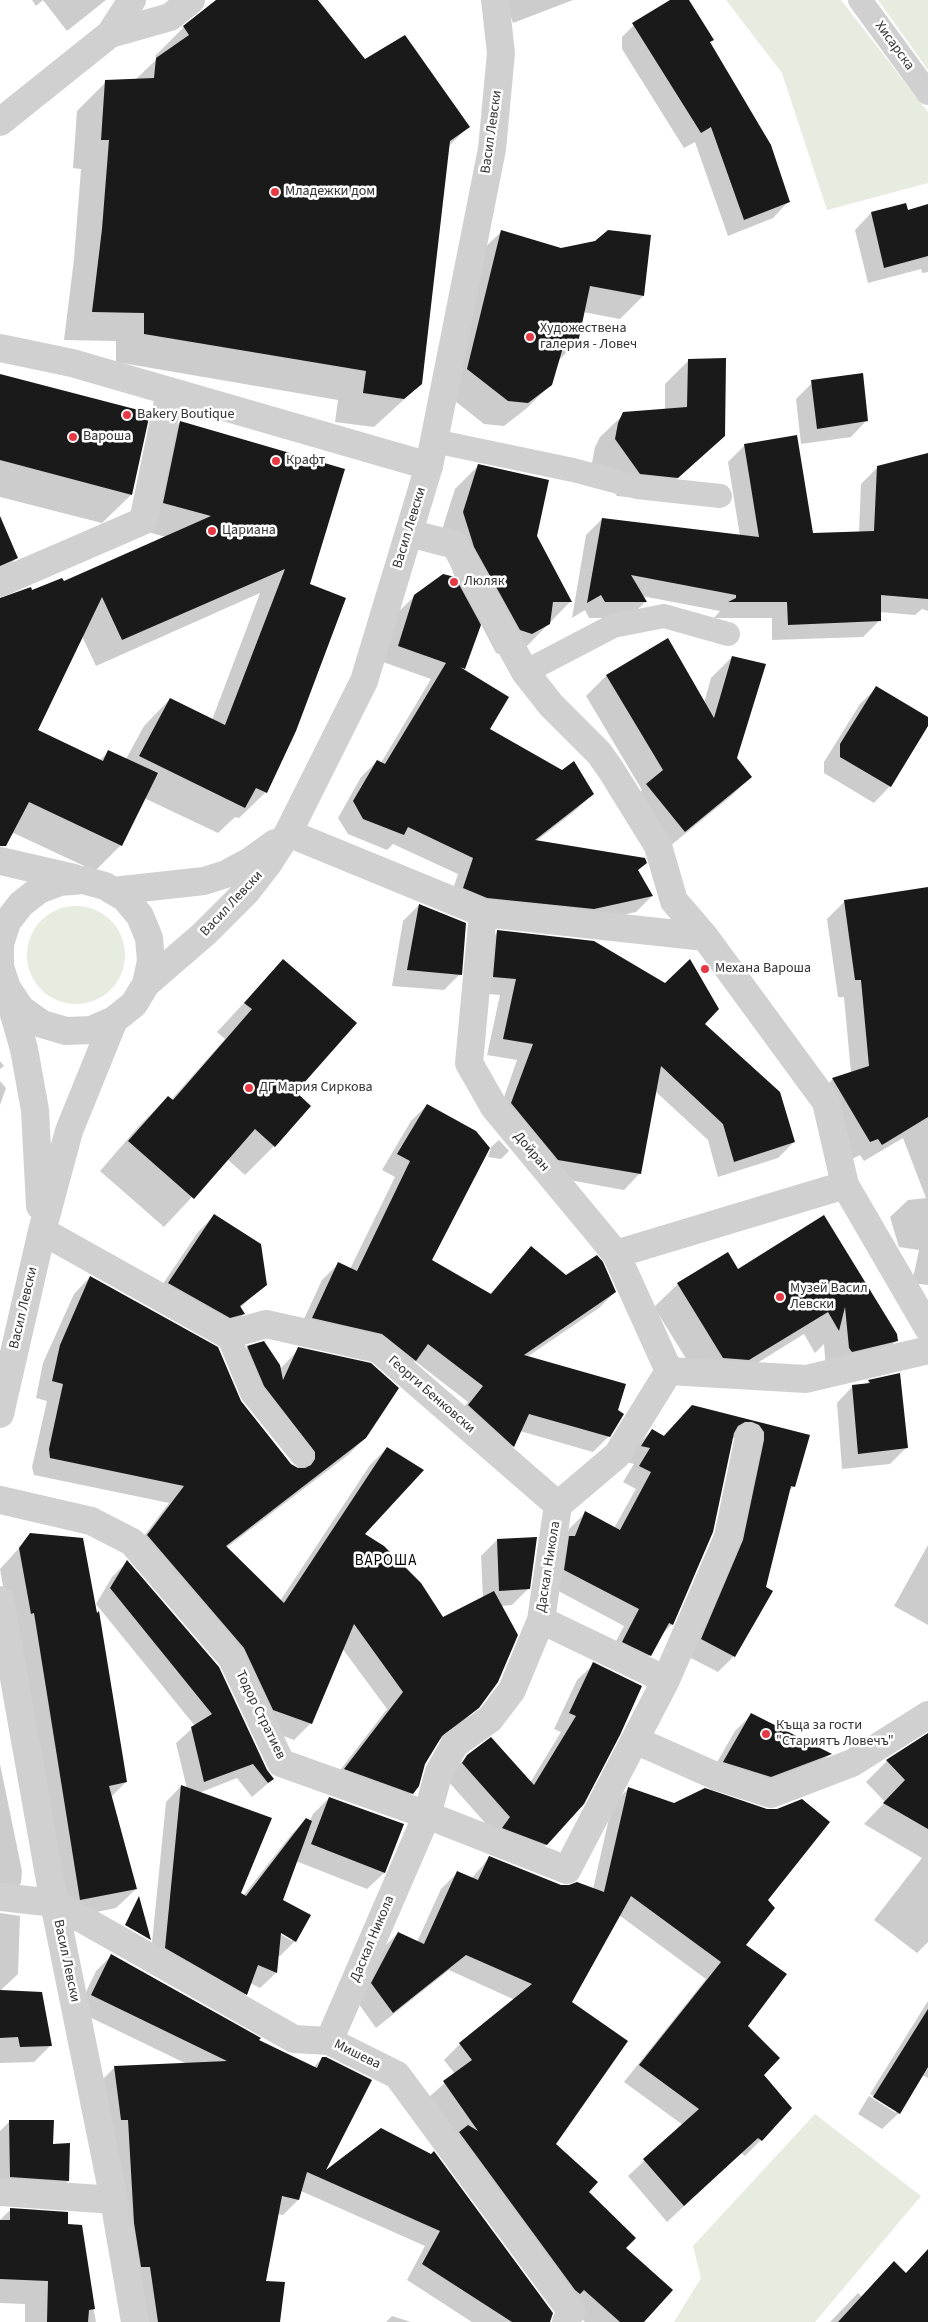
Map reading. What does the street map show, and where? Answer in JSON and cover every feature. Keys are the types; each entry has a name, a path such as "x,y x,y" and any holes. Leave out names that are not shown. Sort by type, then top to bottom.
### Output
{"street":[{"path":"0,122 110,34 132,0"},
{"path":"110,34 170,17 191,0"},
{"name":"Васил Левски","path":"146,984 204,934 247,891 268,864 288,833 364,681 431,453 492,149 501,53 495,0"},
{"path":"0,348 72,363 170,392 431,453"},
{"path":"0,582 143,521 170,392"},
{"path":"409,532 455,545 525,672 551,705 599,753 612,770 658,846 674,901 705,937 826,1102 845,1184 928,1328"},
{"path":"113,891 204,881 226,874 250,861 288,833 483,913 705,937"},
{"path":"0,861 105,886 125,898 140,916 149,938 151,961 146,984 134,1004 114,1020 91,1030 66,1031 42,1024 21,1009 2,974"},
{"path":"42,1230 35,1110 24,1049 2,974 0,944 8,922 21,904 39,890 60,882 83,880"},
{"name":"Дойран","path":"483,913 469,1064 494,1108 616,1254 669,1370"},
{"path":"42,1230 69,1131 114,1020"},
{"path":"616,1254 845,1184"},
{"path":"42,1230 228,1335"},
{"name":"Васил Левски","path":"0,1414 42,1230"},
{"name":"Георги Бенковски","path":"228,1335 266,1324 378,1349 558,1505"},
{"path":"669,1370 806,1379 928,1350"},
{"name":"Даскал Никола","path":"329,2041 427,1815 439,1772 456,1744 490,1719 512,1690 541,1620 558,1505 617,1455 669,1370"},
{"path":"748,1437 728,1536 666,1680 635,1740 718,1777 770,1794 852,1763 928,1715"},
{"name":"Тодор Стратиев","path":"0,1500 91,1521 132,1542 232,1658 281,1763 427,1815 567,1870 635,1740"},
{"name":"Васил Левски","path":"0,1600 54,1903 114,2200 135,2322"},
{"path":"541,1620 666,1680"},
{"name":"Мишева","path":"0,1898 54,1903 294,2039 329,2041 397,2075 569,2316"},
{"path":"0,2192 114,2200"}],"lane":[{"name":"Хисарска","path":"860,0 928,92"},
{"path":"431,453 572,470 637,487 720,496"},
{"path":"525,672 613,626 664,616 728,634"},
{"path":"228,1335 252,1392 302,1455"}],"shaded area":[{"path":"726,0 841,0 928,112 928,183 827,210 782,73"},
{"path":"878,0 928,0 928,70"},
{"path":"76,906 95,909 111,920 122,936 125,955 122,974 111,990 95,1001 76,1004 57,1001 41,990 30,974 27,955 30,936 41,920 57,909"},
{"path":"815,2114 921,2196 815,2322 674,2322 701,2278 693,2246"}],"building":[{"name":"Младежки дом","path":"216,0 318,0 365,59 405,35 470,127 450,141 422,384 404,399 363,393 366,371 144,334 144,313 92,312 102,229 109,140 101,140 105,80 154,78 156,58 189,35 183,26"},
{"path":"670,0 689,0 714,40 710,42 771,145 790,202 744,220 711,127 701,133 632,23"},
{"path":"906,203 908,210 928,204 928,256 884,268 871,212"},
{"path":"501,230 561,248 595,241 608,230 651,235 644,296 590,286 578,343 564,344 552,385 528,403 508,401 467,369"},
{"path":"726,358 725,436 678,478 640,474 615,439 618,423 623,412 687,407 688,359"},
{"path":"863,373 868,421 817,429 811,380"},
{"name":"Вароша","path":"0,374 150,413 132,495 0,460"},
{"path":"180,421 345,469 310,584 346,598 296,731 267,793 256,788 245,808 139,756 170,698 225,725 285,569 122,640 102,597 38,730 103,761 108,750 158,773 122,846 29,802 6,846 0,846 0,598 31,587 32,590 62,578 64,581 211,516 163,503"},
{"path":"797,435 813,533 874,531 877,466 928,453 928,599 881,595 881,621 788,625 787,602 728,602 736,598 736,595 631,575 647,602 605,602 601,595 587,603 602,518 759,537 744,444"},
{"path":"478,464 549,480 537,536 572,602 553,602 550,624 532,634 520,630 474,547 463,512"},
{"path":"0,516 18,558 0,566"},
{"path":"443,574 455,577 481,625 465,669 460,667 509,697 490,729 562,770 574,761 594,794 535,840 645,858 647,863 638,870 653,896 594,909 487,898 463,888 473,858 408,827 404,835 363,819 353,801 377,760 385,764 446,663 398,646 414,595"},
{"path":"668,638 714,718 732,656 766,664 737,758 752,777 685,832 646,784 663,770 606,675"},
{"path":"876,686 928,717 928,726 891,787 840,757 840,744"},
{"path":"928,887 928,1117 882,1145 878,1139 870,1142 832,1078 869,1066 861,980 855,980 844,900"},
{"path":"419,904 466,923 462,975 407,970"},
{"path":"497,930 594,941 665,983 690,959 719,1009 705,1024 780,1092 795,1142 734,1162 723,1124 661,1066 641,1174 558,1160 511,1103 533,1044 503,1039 516,979 493,977"},
{"path":"283,959 357,1023 296,1092 311,1106 275,1147 255,1129 194,1199 128,1141 168,1096 173,1100 252,1009 244,1003"},
{"path":"427,1104 476,1131 490,1148 432,1260 491,1294 531,1246 566,1275 597,1255 603,1262 616,1292 524,1355 626,1384 618,1410 624,1414 610,1437 529,1414 514,1447 468,1405 483,1386 428,1344 416,1361 382,1334 312,1318 338,1262 357,1271 410,1161 397,1154"},
{"path":"214,1214 261,1244 267,1285 240,1306 245,1314 230,1318 168,1283"},
{"name":"Музей Васил Левски","path":"824,1215 897,1334 898,1341 852,1352 849,1348 845,1307 839,1331 828,1312 749,1360 723,1358 677,1283 728,1252 738,1269"},
{"path":"90,1276 218,1347 241,1401 291,1464 298,1468 305,1468 311,1465 315,1459 315,1452 264,1386 247,1346 264,1341 280,1365 283,1380 298,1347 371,1363 399,1388 366,1438 226,1546 284,1603 387,1447 424,1470 365,1534 384,1546 421,1583 443,1617 494,1591 518,1635 498,1682 479,1708 442,1736 425,1764 419,1786 413,1794 344,1769 403,1692 354,1624 312,1724 273,1710 244,1648 147,1535 184,1486 50,1458 49,1449 63,1384 52,1381 60,1345"},
{"path":"900,1373 908,1448 858,1454 852,1385 870,1383 868,1380"},
{"path":"692,1405 810,1435 795,1487 791,1486 766,1587 773,1591 735,1657 701,1639 743,1540 764,1440 764,1432 759,1425 745,1422 738,1426 734,1433 713,1532 673,1625 669,1623 651,1656 622,1642 639,1609 564,1570 569,1536 575,1536 585,1511 620,1530 651,1472 639,1466 650,1448 641,1446 652,1429 664,1436"},
{"path":"30,1533 83,1538 97,1613 99,1611 127,1782 109,1786 137,1889 80,1900 34,1613 31,1614 19,1548"},
{"path":"537,1537 530,1589 499,1591 497,1539"},
{"path":"127,1560 219,1667 267,1770 274,1779 268,1783 253,1764 204,1782 191,1727 212,1714 110,1588"},
{"path":"593,1662 642,1686 620,1735 584,1804 547,1845 502,1828 510,1817 462,1763 467,1755 491,1737 534,1785 576,1716 569,1713"},
{"name":"Къща за гости \"Стариятъ Ловечъ\"","path":"751,1713 832,1754 771,1777 723,1762"},
{"path":"928,1733 928,1829 883,1803 905,1780 886,1760"},
{"path":"181,1785 272,1818 241,1893 246,1896 306,1818 312,1821 283,1900 311,1915 296,1942 281,1933 277,1973 258,1965 247,1995 165,1948"},
{"path":"628,1787 674,1803 705,1788 767,1809 777,1809 802,1799 830,1822 768,1900 775,1908 746,1945 787,1974 748,2026 780,2058 764,2075 792,2108 762,2141 758,2138 684,2206 643,2159 699,2109 639,2065 721,1962 631,1896 572,2002 628,2041 556,2144 598,2182 589,2192 636,2238 626,2248 673,2290 644,2322 620,2322 584,2290 580,2294 575,2290 459,2132 468,2125 478,2131 443,2081 472,2060 459,2043 532,1984 466,1955 393,2013 371,1983 398,1932 424,1944 457,1871 478,1880 489,1856 561,1885 577,1882 604,1892"},
{"path":"329,1797 404,1824 385,1873 311,1844"},
{"path":"139,1896 151,1940 125,1925"},
{"path":"111,1954 261,2038 259,2040 317,2068 322,2057 326,2057 372,2080 326,2170 381,2128 431,2154 434,2151 553,2313 550,2322 512,2322 422,2264 440,2231 307,2172 299,2200 282,2196 266,2281 285,2282 280,2322 158,2322 150,2267 141,2267 134,2223 128,2120 121,2120 114,2066 227,2061 91,1995"},
{"path":"0,1990 42,1992 52,2046 20,2047 18,2037 0,2038"},
{"path":"928,2009 928,2067 900,2114 873,2097"},
{"path":"9,2120 54,2120 53,2144 70,2143 69,2181 10,2177"},
{"path":"10,2208 68,2212 68,2224 82,2225 95,2309 89,2310 88,2322 47,2322 48,2281 0,2279 0,2220 10,2220"},
{"path":"928,2249 928,2322 838,2322 894,2261 906,2273"}],"place":[{"name":"Младежки дом","path":"275,192"},
{"name":"Художествена галерия - Ловеч","path":"530,337"},
{"name":"Bakery Boutique","path":"127,415"},
{"name":"Вароша","path":"73,437"},
{"name":"Крафт","path":"276,461"},
{"name":"Цариана","path":"212,531"},
{"name":"Люляк","path":"454,582"},
{"name":"Механа Вароша","path":"705,969"},
{"name":"ДГ Мария Сиркова","path":"249,1088"},
{"name":"Музей Васил Левски","path":"780,1297"},
{"name":"Къща за гости \"Стариятъ Ловечъ\"","path":"766,1734"}],"district":[{"name":"ВАРОША","path":"386,1562"}]}
